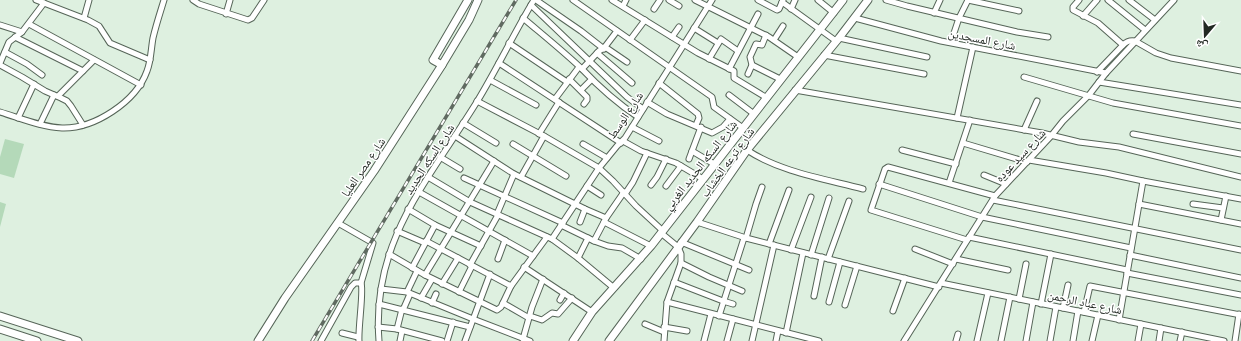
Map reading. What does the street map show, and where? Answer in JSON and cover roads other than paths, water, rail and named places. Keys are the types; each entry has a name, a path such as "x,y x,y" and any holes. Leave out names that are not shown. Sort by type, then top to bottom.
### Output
{"street":[{"path":"36,0 84,18 99,26 110,43 150,60"},
{"path":"84,18 90,0"},
{"path":"0,112 40,124 62,128 83,125 116,109 141,85 147,72 153,37 164,0"},
{"path":"193,0 199,4 246,20 250,20 264,0"},
{"path":"226,14 230,0"},
{"path":"442,65 433,60 468,0"},
{"name":"شارع مصر العليا","path":"258,341 285,298 374,171 442,65 471,17 478,0"},
{"path":"573,0 712,97 714,107 743,128"},
{"path":"612,0 684,45 735,72 733,76 734,78 767,98"},
{"path":"623,6 626,0"},
{"path":"669,0 679,6"},
{"path":"695,0 766,35 798,57"},
{"name":"شارع الوسط","path":"479,302 497,310 499,309 511,286 524,267 562,224 599,168 622,142 712,0"},
{"path":"758,0 776,10 778,10 783,1 791,9 820,30 837,40 928,57"},
{"path":"791,9 795,0"},
{"path":"818,0 834,12"},
{"name":"شارع السكه الحديد الغربي","path":"573,341 592,312 651,246 843,0"},
{"name":"شارع ترعه الخشاب","path":"609,341 679,244 697,222 747,150 868,0"},
{"path":"886,0 934,13 1048,37"},
{"path":"934,13 940,0"},
{"path":"952,42 958,18 968,0 1019,11"},
{"path":"1079,0 1073,9 1083,16 1100,24 1123,45"},
{"path":"1083,16 1097,0"},
{"path":"1108,0 1146,30"},
{"path":"1129,0 1155,20"},
{"name":"شارع سيد عوده","path":"904,341 994,198 1064,121 1089,96 1099,82 1135,41 1174,0"},
{"path":"654,9 658,1"},
{"path":"534,2 627,62"},
{"path":"534,2 627,97 643,109"},
{"name":"شارع السكه الحديد","path":"379,341 378,327 381,289 389,254 397,231 408,209 440,157 490,80 523,18 534,2"},
{"path":"44,3 22,32 9,42 0,64 45,91 56,95 71,106 83,125"},
{"path":"729,69 758,14"},
{"path":"523,18 592,80 638,117"},
{"name":"شارع المسجدين","path":"855,18 939,40 1106,74"},
{"path":"630,40 645,20"},
{"path":"29,24 141,85"},
{"path":"0,25 22,32"},
{"path":"672,37 679,26"},
{"path":"774,40 783,26"},
{"path":"694,28 718,43"},
{"path":"521,177 568,80 604,48 617,31"},
{"path":"748,74 752,65 750,58 756,44 762,45 766,35"},
{"path":"15,36 83,71"},
{"path":"709,59 720,40 738,51"},
{"path":"1097,72 1123,45 1130,41 1135,41 1156,53 1171,58 1241,71"},
{"path":"509,43 568,80 581,90 588,98 584,104"},
{"path":"957,118 973,47"},
{"path":"5,52 27,64 42,75"},
{"path":"597,53 632,83"},
{"path":"824,55 924,74"},
{"path":"40,124 56,95 94,60"},
{"path":"499,63 622,142 647,153 666,159 703,179"},
{"path":"752,65 780,79"},
{"path":"1024,77 1113,103 1241,126"},
{"path":"490,80 536,105"},
{"path":"581,90 592,80"},
{"path":"659,82 698,114 698,126 689,159"},
{"path":"1099,82 1241,105"},
{"path":"18,118 34,84"},
{"path":"795,90 970,120 1079,142 1119,147 1241,177"},
{"path":"729,95 754,114"},
{"path":"477,101 599,168 662,232 679,244 748,270"},
{"path":"1024,130 1037,101"},
{"path":"647,102 667,114 713,133 723,127 730,119"},
{"path":"949,183 970,120"},
{"path":"463,123 496,143"},
{"path":"632,127 659,141"},
{"path":"1134,134 1241,154"},
{"path":"455,136 514,174 585,209 651,246"},
{"path":"963,143 1028,161 1112,174 1241,199"},
{"path":"513,144 566,176"},
{"path":"583,144 607,158"},
{"path":"692,150 714,164"},
{"path":"747,150 762,159 779,166 863,189"},
{"path":"902,150 956,164"},
{"path":"594,241 605,220 633,182 647,153"},
{"path":"440,157 460,169"},
{"path":"651,185 666,159"},
{"path":"425,275 494,162"},
{"path":"666,186 681,166"},
{"path":"1241,250 994,198 949,183 887,167 884,169 871,208 872,210 968,239 1051,254 1241,295"},
{"path":"459,292 471,265 498,214 514,174"},
{"path":"984,175 1006,184"},
{"path":"428,177 470,202 550,238 578,258 614,288"},
{"path":"464,178 562,224 594,241 608,246 622,248 640,259"},
{"path":"1119,320 1143,181"},
{"path":"879,184 982,217 1131,248"},
{"path":"587,186 601,195"},
{"path":"719,316 762,187"},
{"path":"752,341 772,245 789,190"},
{"path":"419,192 533,256"},
{"path":"1221,220 1226,196"},
{"path":"791,250 811,197"},
{"path":"811,255 830,198"},
{"path":"814,296 825,258 848,201"},
{"path":"1139,204 1241,224"},
{"path":"1193,204 1223,208"},
{"path":"408,209 435,225 481,246"},
{"path":"580,222 585,209"},
{"name":"شارع عباد الرحمن","path":"697,222 745,238 905,278 1010,297 1182,332 1213,340 1224,341"},
{"path":"338,223 372,242 361,283 362,289 359,339 342,333"},
{"path":"400,341 402,310 415,270 426,242 435,225"},
{"path":"397,231 442,249 511,286"},
{"path":"578,258 588,238"},
{"path":"498,259 505,240"},
{"path":"664,341 667,302 681,263 679,244"},
{"path":"915,249 953,264"},
{"path":"786,333 803,252"},
{"path":"389,254 415,270 479,302"},
{"path":"1041,304 1051,254"},
{"path":"1130,255 1241,278"},
{"path":"442,284 458,258"},
{"path":"956,259 1008,270"},
{"path":"829,302 840,262"},
{"path":"681,263 728,286 742,291"},
{"path":"1019,299 1026,264"},
{"path":"845,305 857,266"},
{"path":"524,267 592,312"},
{"path":"467,340 472,320 490,274"},
{"path":"893,310 905,278"},
{"path":"421,298 432,279"},
{"path":"520,339 530,317 543,279"},
{"path":"674,282 733,304"},
{"path":"321,341 351,287 355,283 361,283"},
{"path":"1063,308 1068,285"},
{"path":"1084,312 1090,286 1124,292 1240,315 1235,341"},
{"path":"381,289 408,293 520,339 530,341"},
{"path":"560,300 570,290"},
{"path":"977,341 988,293"},
{"path":"432,303 436,294"},
{"path":"1001,341 1010,297"},
{"path":"503,303 530,317 542,320 552,313 558,314 572,298"},
{"path":"667,302 786,333 802,339 820,341"},
{"path":"1026,341 1033,302"},
{"path":"379,304 470,327"},
{"path":"1050,341 1056,307"},
{"path":"1073,341 1078,311"},
{"path":"704,341 712,314"},
{"path":"1092,341 1098,315"},
{"path":"0,317 78,341"},
{"path":"727,341 733,319"},
{"path":"447,341 453,322"},
{"path":"645,324 664,329 687,331"},
{"path":"1138,341 1141,324"},
{"path":"378,327 400,330 442,341"},
{"path":"1159,341 1161,328"},
{"path":"0,329 37,341"},
{"path":"776,341 778,331"},
{"path":"1180,341 1182,332"},
{"path":"956,341 958,334"},
{"path":"1192,341 1194,335"}],"railway":[{"path":"312,341 516,0"}]}
